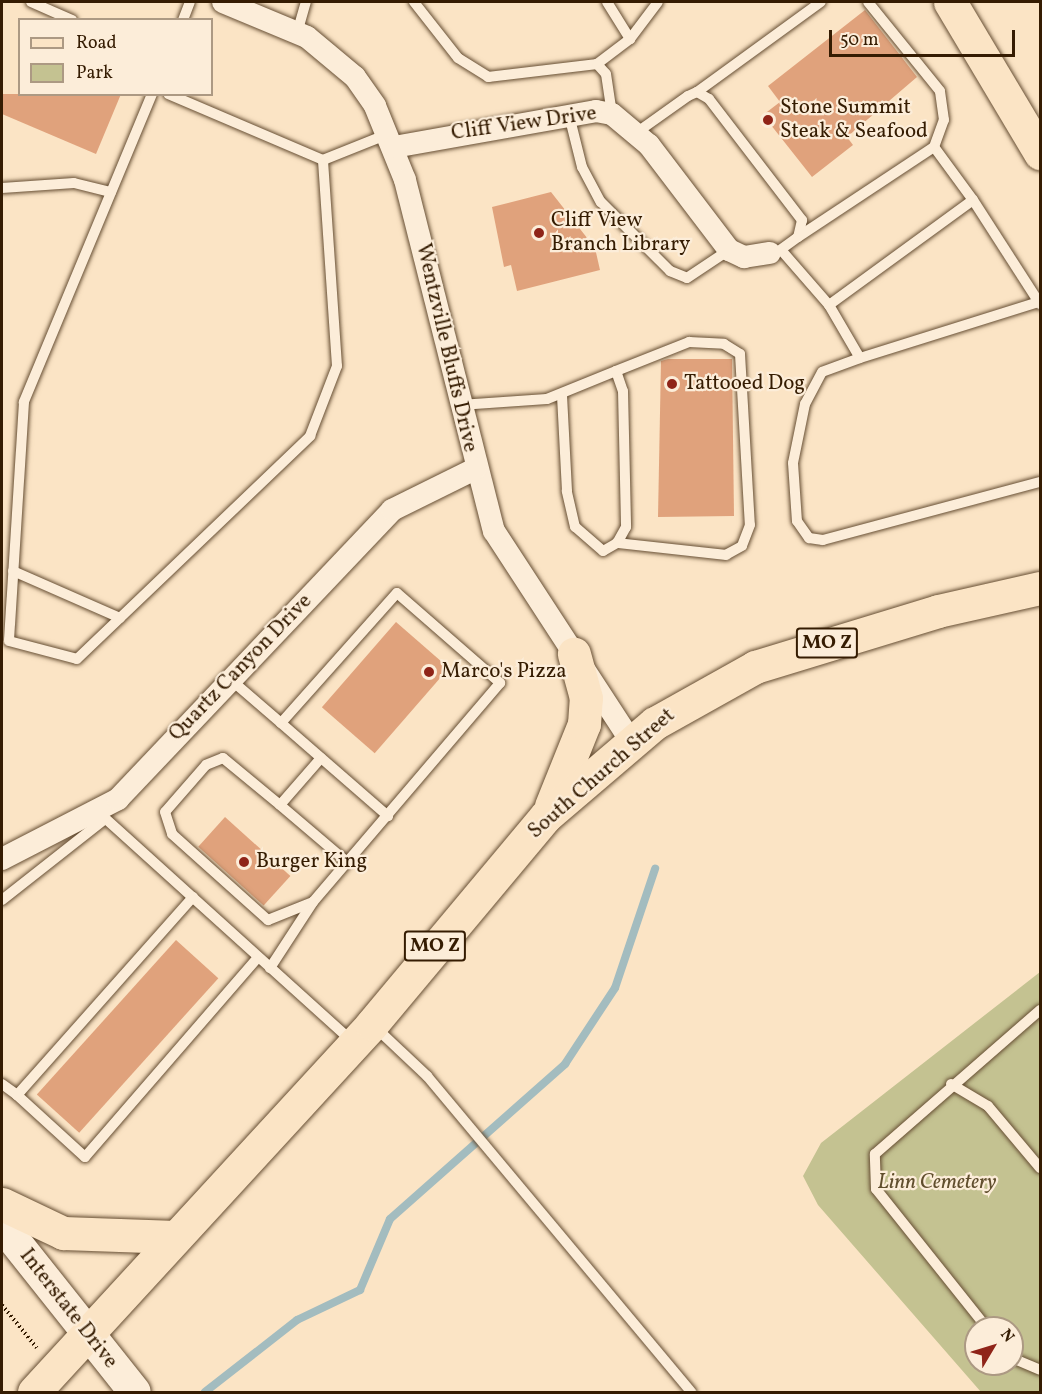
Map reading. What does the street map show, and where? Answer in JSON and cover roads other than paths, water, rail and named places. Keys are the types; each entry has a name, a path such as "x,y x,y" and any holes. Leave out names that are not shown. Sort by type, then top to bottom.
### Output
{"main road":[{"path":"950,2 1041,153"},
{"name":"South Church Street","path":"363,1033 546,816 632,743 704,692 755,667 855,634 1041,588"},
{"path":"546,816 584,724 586,698 574,654"},
{"name":"MO Z","path":"34,1392 363,1033"},
{"path":"2,1204 63,1233 176,1237"},
{"name":"Interstate Drive","path":"2,1225 135,1392"}],"street":[{"name":"Wentzville Bluffs Drive","path":"223,2 297,33 355,77 391,140 475,469 494,531 632,743"},
{"name":"Cliff View Drive","path":"391,140 569,115 612,114 636,133 729,250"},
{"path":"729,250 744,257 776,252"},
{"name":"Quartz Canyon Drive","path":"2,860 100,814 118,799 392,510 475,469"}],"lane":[{"path":"31,2 67,18"},
{"path":"184,18 190,2"},
{"path":"297,33 306,2"},
{"path":"414,2 458,58 488,77 597,64 630,39 658,2"},
{"path":"607,2 630,39"},
{"path":"636,133 821,2"},
{"path":"860,358 829,305 776,252 934,147 944,120 940,91 868,2"},
{"path":"597,64 606,74 612,114"},
{"path":"697,92 710,99 797,210 802,220 798,237"},
{"path":"151,96 24,402 13,571 5,640 77,659 310,436 337,366 323,160"},
{"path":"173,96 323,160 391,140"},
{"path":"569,115 582,167 601,202 670,271 687,278 729,250"},
{"path":"934,147 973,200 1040,303 860,358 822,372 805,404 793,463 797,521 809,538 823,540 1041,482"},
{"path":"2,188 74,183 111,192"},
{"path":"829,305 973,200"},
{"path":"459,405 562,394 689,342 724,344 740,354 747,532 742,546 726,555 617,543 603,550 575,527 567,491 562,394"},
{"path":"616,371 623,391 626,527 617,543"},
{"path":"13,571 120,618"},
{"path":"270,968 313,902 500,683 397,593 281,723"},
{"path":"230,679 388,816"},
{"path":"313,902 268,920 172,834 165,812 206,765 223,758 347,862"},
{"path":"280,805 321,758"},
{"path":"2,900 100,814 270,968 427,1076 691,1392"},
{"path":"17,1095 193,897"},
{"path":"2,1084 85,1157 258,957"},
{"path":"977,1316 876,1189 875,1154 951,1084 1041,1010"},
{"path":"951,1084 988,1106 1041,1168"},
{"path":"1024,1363 1041,1370"}],"waterway":[{"path":"205,1392 297,1320 360,1290 390,1219 565,1064 615,988 655,869"}],"place":[{"name":"Stone Summit Steak & Seafood","path":"768,120"},
{"name":"Cliff View Branch Library","path":"539,233"},
{"name":"Tattooed Dog","path":"672,384"},
{"name":"Marco's Pizza","path":"429,672"},
{"name":"Burger King","path":"244,862"}],"park label":[{"name":"Linn Cemetery","path":"937,1183"}]}
